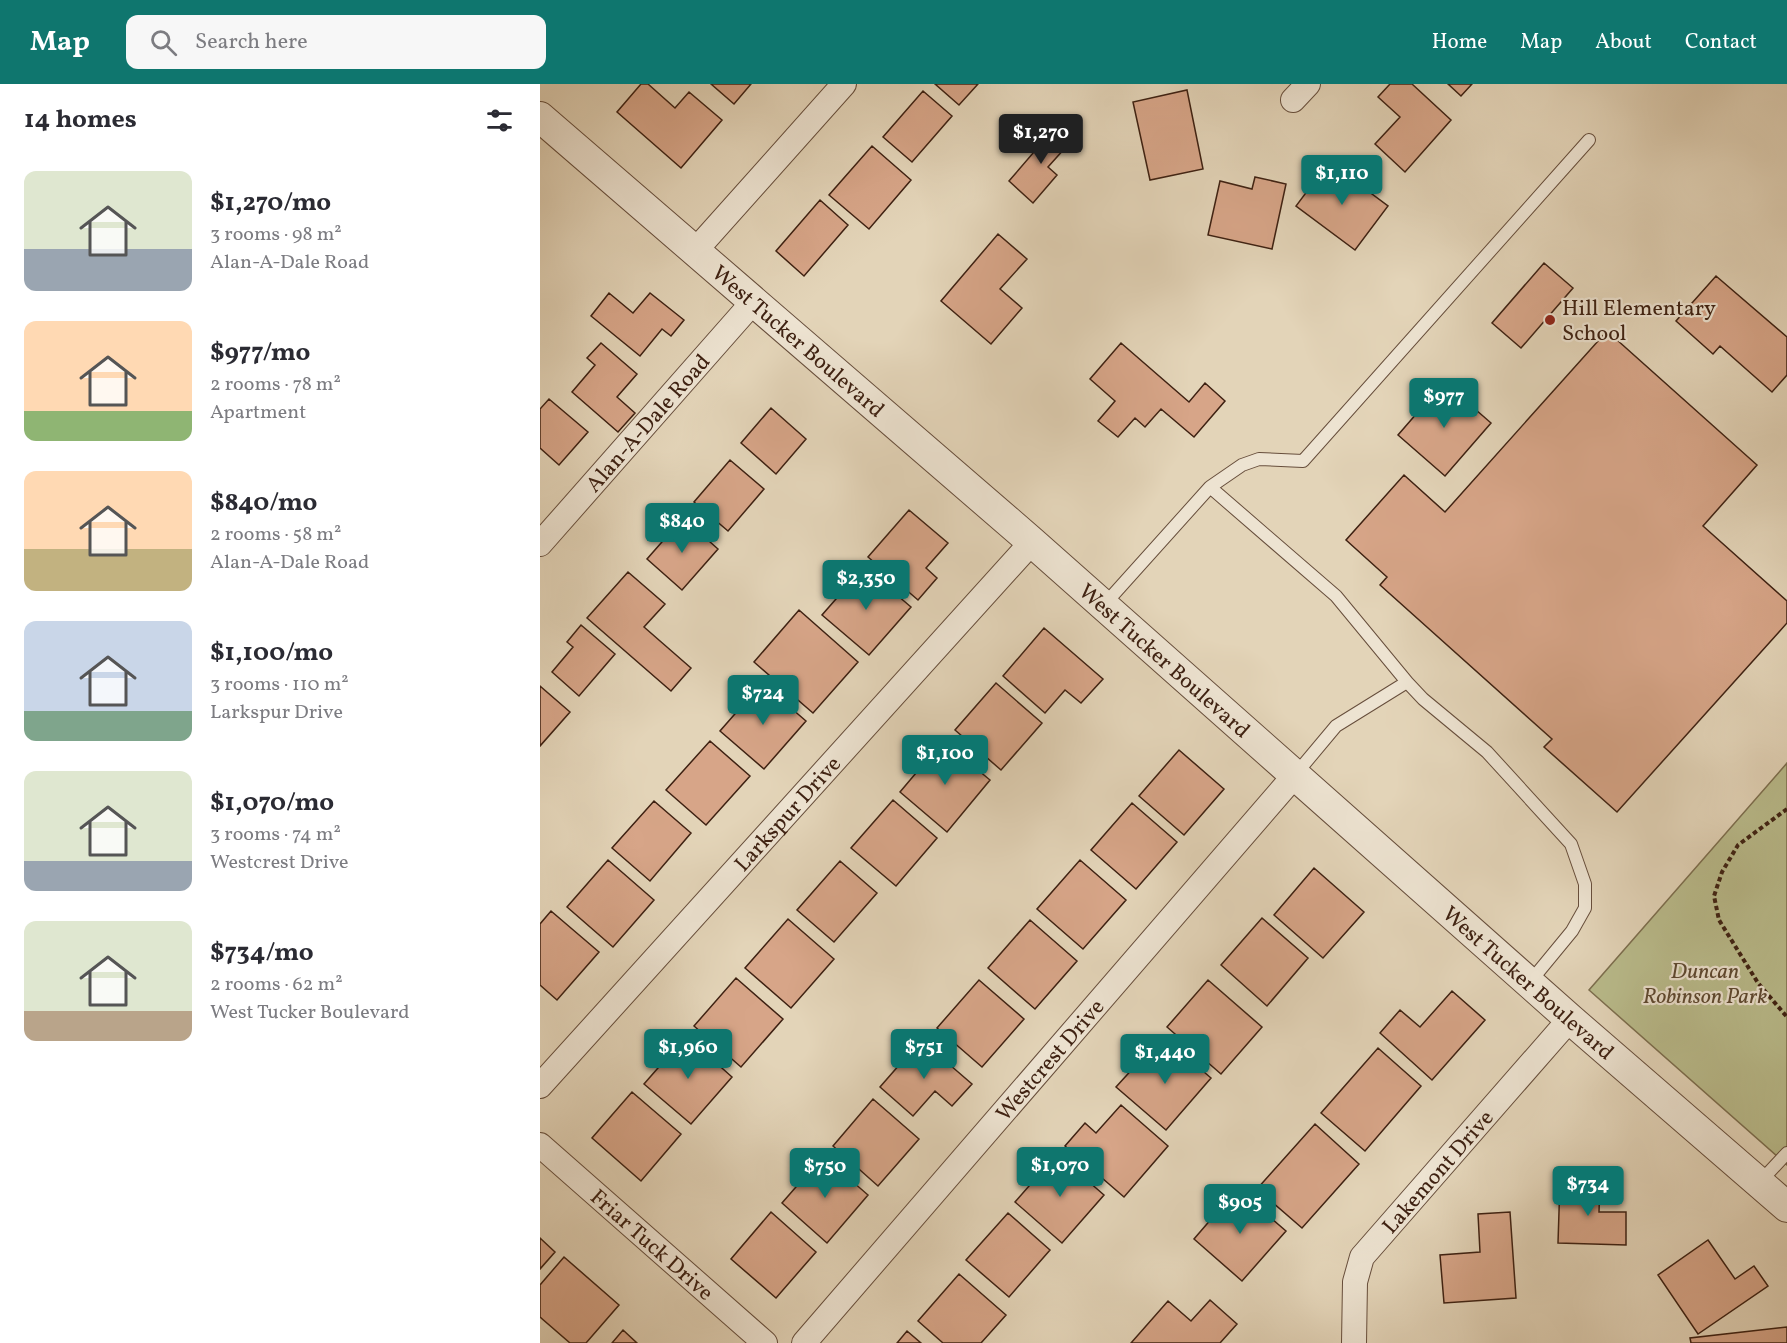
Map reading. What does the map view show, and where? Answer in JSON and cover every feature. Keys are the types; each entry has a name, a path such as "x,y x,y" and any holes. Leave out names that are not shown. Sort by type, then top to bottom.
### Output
{"street":[{"path":"695,251 844,84"},
{"name":"West Tucker Boulevard","path":"540,117 1032,542 1570,1019 1787,1208"},
{"name":"Alan-A-Dale Road","path":"540,544 754,301"},
{"name":"Larkspur Drive","path":"540,1086 1032,542"},
{"name":"Westcrest Drive","path":"804,1343 1295,775"},
{"name":"Lakemont Drive","path":"1354,1343 1355,1282 1362,1257 1570,1019"},
{"name":"Friar Tuck Drive","path":"540,1145 765,1343"}],"lane":[{"path":"1103,606 1210,487 1242,465 1259,459 1303,461 1589,140"},
{"path":"1210,487 1336,596 1423,699 1487,752 1571,844 1584,884 1585,908 1572,931 1529,982"},
{"path":"1295,775 1336,726 1407,682"},
{"path":"1759,1183 1787,1153"}],"path":[{"path":"1787,809 1738,845 1722,872 1714,896 1719,920 1758,983 1787,1017"}],"green space":[{"name":"Duncan Robinson Park","path":"1787,763 1787,1165 1589,990"}],"building":[{"path":"641,84 648,84 675,108 689,92 722,120 681,168 617,112"},
{"path":"711,84 751,84 734,104"},
{"path":"935,84 978,84 959,105"},
{"path":"1390,84 1412,84 1451,120 1405,172 1375,144 1400,117 1378,97"},
{"path":"1448,84 1472,84 1461,96"},
{"path":"1187,90 1203,169 1150,180 1133,102"},
{"path":"923,91 952,116 912,162 883,137"},
{"path":"1058,124 1074,138 1048,167 1057,175 1033,203 1009,181"},
{"path":"872,146 911,180 869,229 829,195"},
{"path":"1329,162 1388,206 1355,250 1296,206"},
{"path":"1255,177 1286,184 1272,249 1208,235 1220,181 1252,189"},
{"path":"820,200 848,225 804,276 776,251"},
{"path":"998,234 1027,259 1000,289 1022,308 991,344 941,301"},
{"path":"1544,263 1573,288 1521,348 1492,323"},
{"path":"1716,276 1787,337 1787,375 1772,392 1720,346 1713,354 1676,321"},
{"path":"609,293 633,313 650,293 684,320 671,336 662,329 640,356 591,316"},
{"path":"1607,331 1757,465 1703,526 1787,601 1787,623 1617,812 1544,747 1552,739 1380,585 1387,577 1346,540 1404,475 1445,512"},
{"path":"601,343 637,374 617,397 635,413 618,432 572,392 595,365 587,358"},
{"path":"1121,343 1189,402 1205,383 1225,401 1194,437 1161,409 1145,427 1135,418 1118,437 1098,421 1115,401 1090,379"},
{"path":"1444,382 1491,423 1445,476 1398,435"},
{"path":"549,399 588,432 559,465 540,448 540,409"},
{"path":"771,408 806,439 776,474 741,443"},
{"path":"730,460 764,489 728,531 694,502"},
{"path":"909,510 948,543 926,568 937,578 918,600 868,557"},
{"path":"683,518 718,549 682,590 647,559"},
{"path":"864,567 911,607 869,655 822,615"},
{"path":"628,572 665,604 644,627 691,668 671,691 587,618"},
{"path":"799,610 858,662 813,713 754,662"},
{"path":"581,625 615,654 579,696 552,672 573,647 567,642"},
{"path":"1044,628 1103,679 1081,703 1065,690 1045,713 1003,676"},
{"path":"762,683 806,721 764,769 720,731"},
{"path":"996,683 1042,723 1001,770 955,730"},
{"path":"540,686 570,712 540,746"},
{"path":"710,741 750,776 706,825 666,790"},
{"path":"943,741 990,780 947,832 900,792"},
{"path":"1179,750 1224,789 1184,835 1139,796"},
{"path":"893,800 937,838 896,886 851,848"},
{"path":"654,801 691,833 650,881 612,848"},
{"path":"1132,803 1177,842 1136,889 1091,850"},
{"path":"608,860 654,900 613,947 567,907"},
{"path":"1080,860 1126,900 1083,949 1037,909"},
{"path":"840,861 877,893 834,942 797,910"},
{"path":"1314,868 1364,912 1323,958 1274,915"},
{"path":"551,911 599,952 557,1000 540,985 540,924"},
{"path":"1262,918 1308,958 1267,1006 1221,965"},
{"path":"788,919 834,959 791,1008 745,968"},
{"path":"1030,920 1077,961 1035,1009 988,968"},
{"path":"736,978 783,1019 741,1067 694,1026"},
{"path":"979,980 1024,1019 982,1067 937,1028"},
{"path":"1208,980 1262,1027 1221,1074 1167,1027"},
{"path":"1452,991 1485,1020 1432,1080 1380,1033 1400,1010 1420,1027"},
{"path":"686,1036 732,1077 691,1124 644,1084"},
{"path":"921,1040 972,1084 952,1106 935,1091 913,1116 880,1087"},
{"path":"1167,1040 1211,1078 1166,1130 1116,1087 1136,1065 1142,1070"},
{"path":"1378,1048 1421,1086 1365,1151 1321,1113"},
{"path":"632,1092 681,1134 641,1181 592,1138"},
{"path":"873,1099 919,1139 878,1186 833,1146"},
{"path":"1121,1105 1168,1146 1124,1197 1065,1146 1085,1123 1096,1133"},
{"path":"1315,1124 1359,1164 1302,1228 1257,1189"},
{"path":"1057,1154 1104,1195 1062,1243 1015,1202"},
{"path":"823,1156 868,1195 827,1243 782,1203"},
{"path":"1560,1181 1600,1182 1599,1212 1626,1212 1626,1245 1558,1243"},
{"path":"1237,1189 1286,1231 1242,1281 1194,1239"},
{"path":"771,1212 816,1252 776,1298 731,1259"},
{"path":"1510,1212 1516,1298 1444,1303 1440,1255 1480,1252 1478,1214"},
{"path":"1008,1213 1050,1250 1009,1297 966,1260"},
{"path":"540,1238 555,1252 540,1269"},
{"path":"1708,1240 1735,1279 1754,1266 1768,1286 1698,1334 1658,1275"},
{"path":"564,1257 619,1305 586,1343 570,1343 540,1317 540,1285"},
{"path":"959,1274 1006,1315 981,1343 943,1343 918,1321"},
{"path":"1210,1300 1237,1324 1220,1343 1131,1343 1168,1301 1191,1321"},
{"path":"1787,1327 1787,1343 1691,1343 1690,1338"},
{"path":"623,1330 637,1343 612,1343"},
{"path":"907,1331 921,1343 897,1343"}],"place":[{"name":"Hill Elementary School","path":"1550,320"}]}
